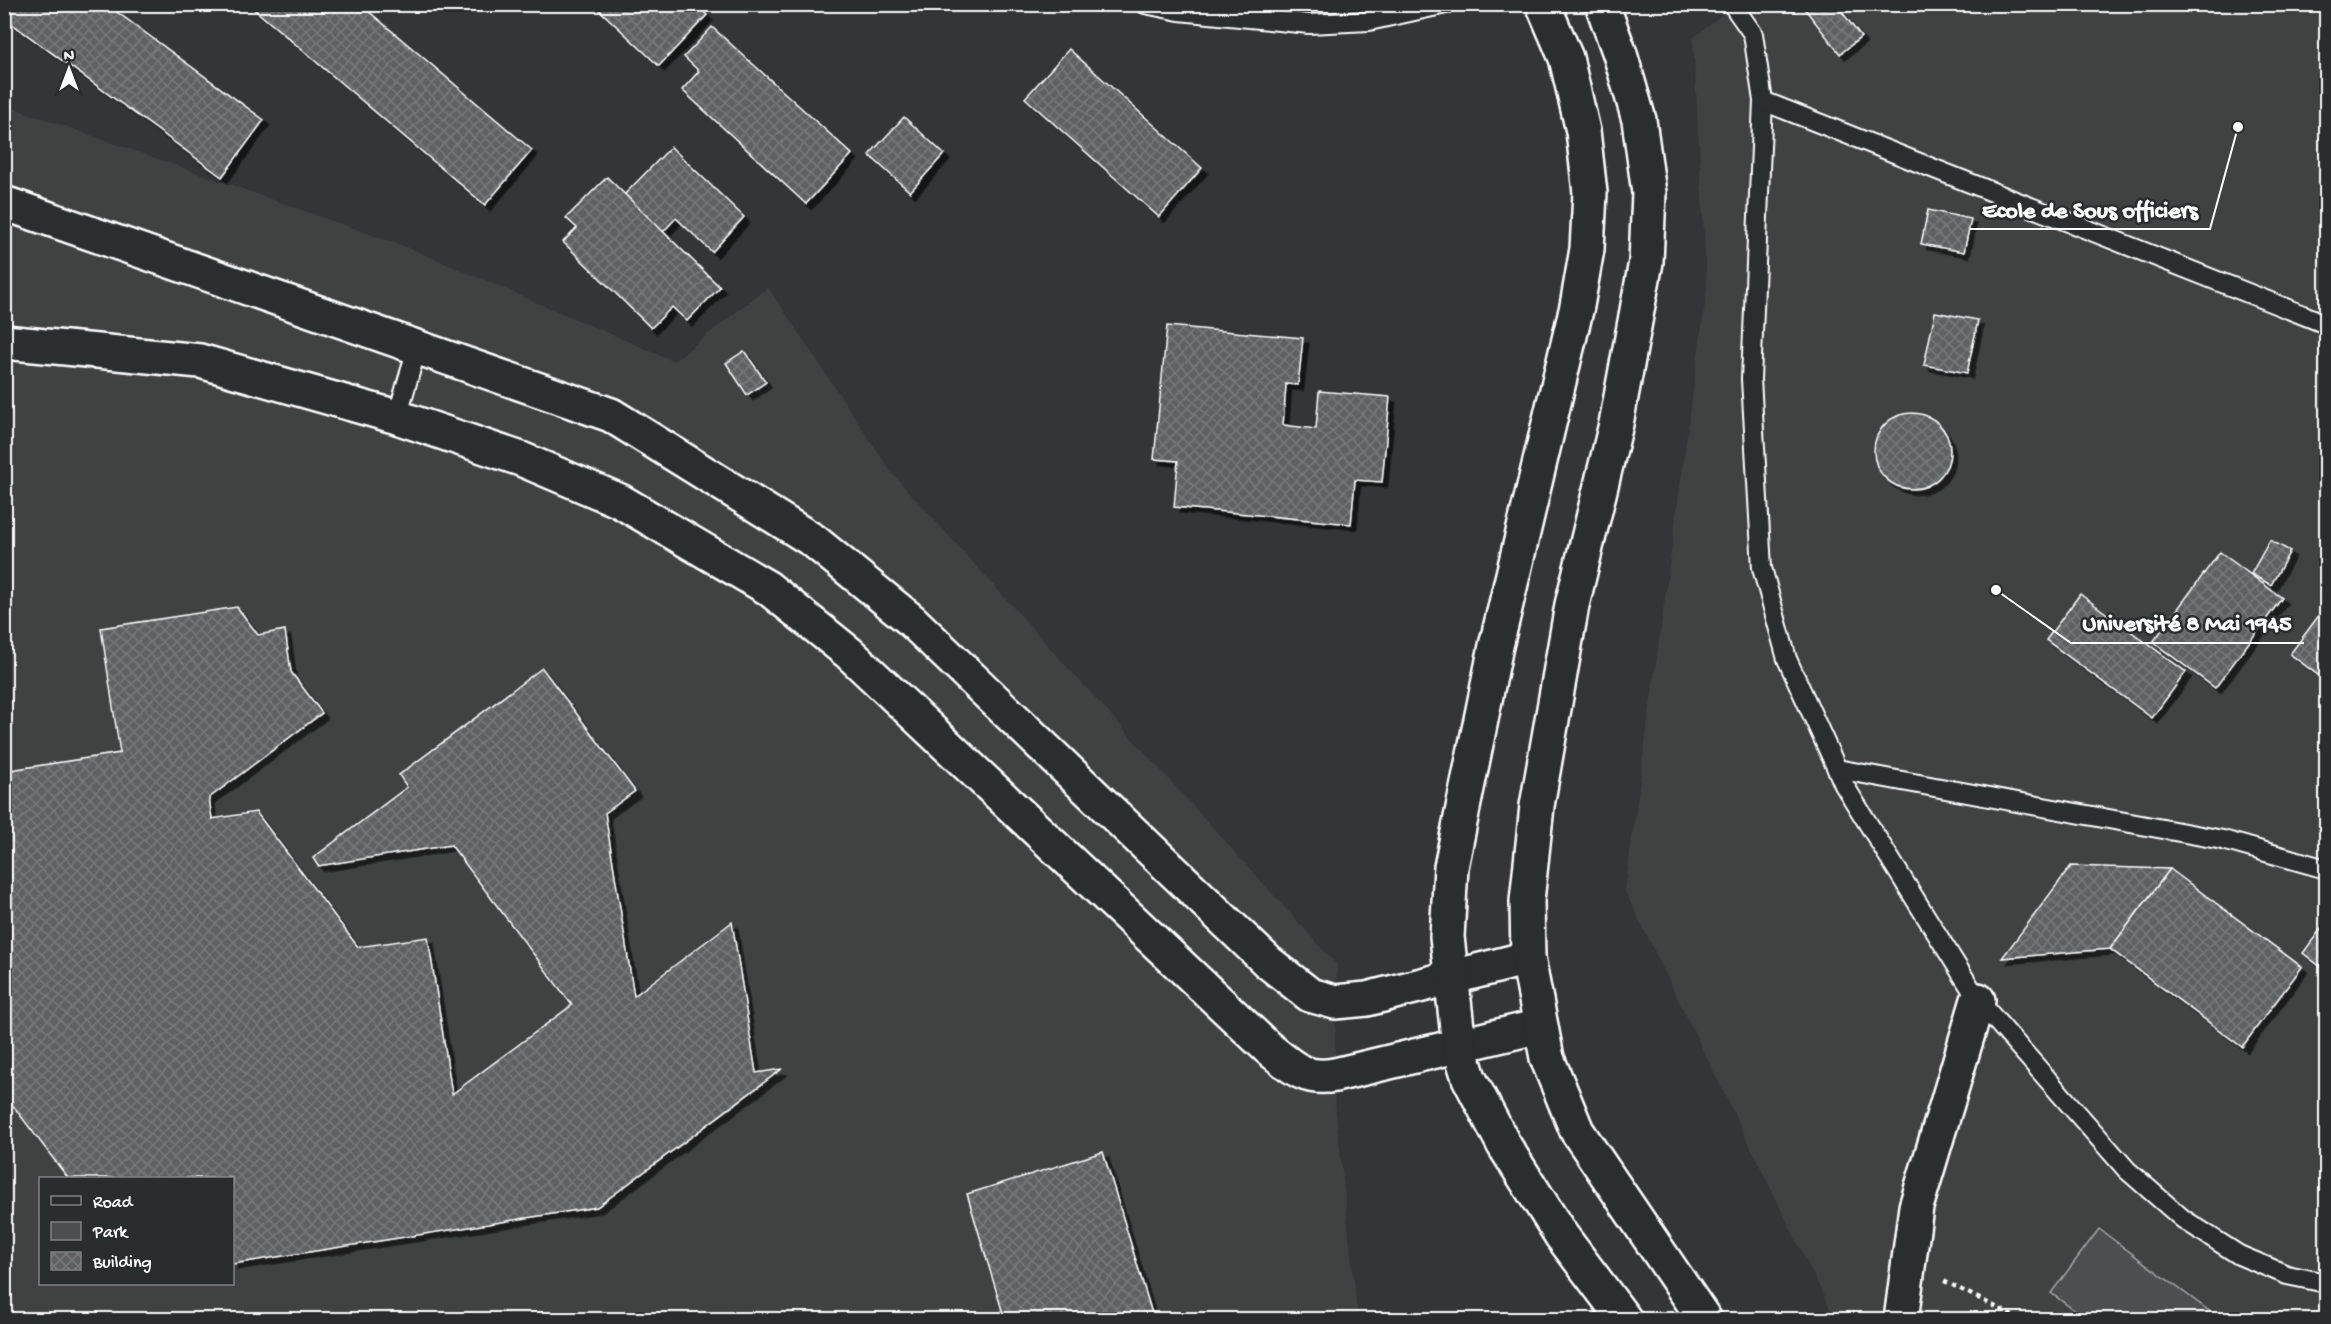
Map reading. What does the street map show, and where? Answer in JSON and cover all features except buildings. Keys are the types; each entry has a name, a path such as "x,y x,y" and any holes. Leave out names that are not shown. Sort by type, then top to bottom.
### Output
{"street":[{"path":"1543,4 1566,58 1583,131 1590,193 1587,249 1577,306 1496,646 1450,867 1447,937 1459,1046 1469,1078 1504,1145 1561,1235 1625,1320"},
{"path":"1602,4 1620,54 1639,120 1650,193 1646,262 1616,424 1572,605 1537,806 1527,901 1528,958 1547,1058 1577,1131 1705,1320"},
{"path":"4,203 611,415 814,541 911,620 1268,962 1310,995 1335,1002 1367,999 1528,958"},
{"path":"4,342 200,361 396,417 521,459 620,501 768,588 849,653 1268,1048 1306,1076 1322,1078 1540,1026"},
{"path":"1901,1320 1916,1208 1978,1000"}],"lane":[{"path":"1145,4 1309,24 1369,21 1446,4"},
{"path":"1732,4 1753,34 1764,100 1751,379 1762,568 1787,659 1837,770 1844,785 1978,1000 2127,1170 2183,1219 2239,1255 2287,1275 2326,1283"},
{"path":"1764,100 2326,324"},
{"path":"396,417 417,348"},
{"path":"1837,770 2223,840 2326,869"}],"path":[{"path":"1909,1264 2022,1320"}],"shaded area":[{"path":"1734,5 2326,5 2326,1319 1835,1319 1625,891 1707,288 1693,38"},
{"path":"5,105 409,248 674,361 768,287 891,472 1337,965 1334,1094 1358,1319 5,1320"}],"green space":[{"path":"2099,1229 2220,1319 2086,1319 2051,1293"}],"place":[{"name":"Ecole de Sous officiers","path":"2238,127"},
{"name":"Université 8 Mai 1945","path":"1996,590"}]}
